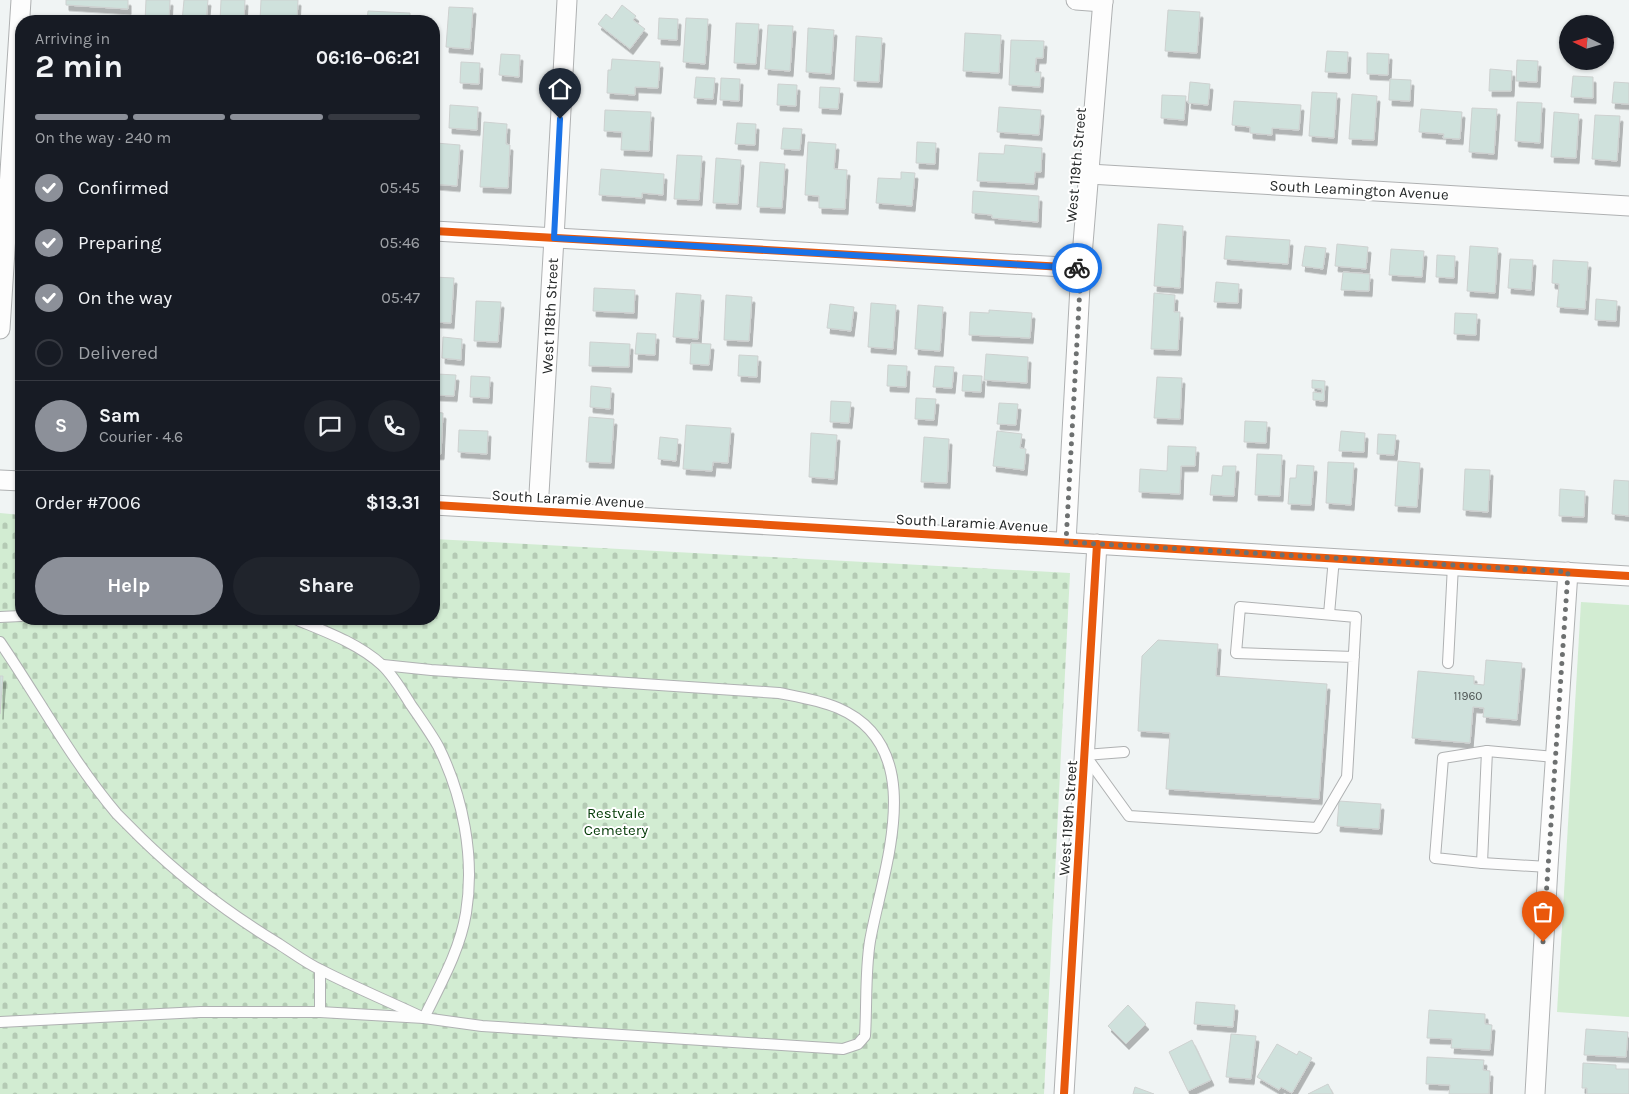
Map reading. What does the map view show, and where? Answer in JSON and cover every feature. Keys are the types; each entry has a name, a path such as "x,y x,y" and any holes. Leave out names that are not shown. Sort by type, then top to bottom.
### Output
{"street":[{"path":"20,15 21,0"},
{"name":"West 118th Street","path":"538,511 566,0"},
{"path":"1076,0 1103,1"},
{"name":"West 119th Street","path":"1066,542 1081,268 1103,1"},
{"path":"0,329 15,112"},
{"name":"South Leamington Avenue","path":"1089,174 1629,206"},
{"path":"440,231 1081,268"},
{"path":"0,480 15,481"},
{"name":"South Laramie Avenue","path":"440,505 1629,576"},
{"name":"West 119th Street","path":"1064,1094 1097,544"},
{"path":"1535,1094 1568,572"}],"lane":[{"path":"1329,614 1334,558"},
{"path":"1448,663 1452,565"},
{"path":"1085,754 1129,816 1317,828 1347,777 1354,657 1356,616 1240,608 1236,653 1354,657"},
{"path":"0,617 15,616"},
{"path":"309,625 354,645 383,665 423,722 437,746 459,800 469,861 469,890 466,914 459,942 424,1018"},
{"path":"0,642 86,774 118,814 162,858 218,905 320,970 424,1018"},
{"path":"0,1022 200,1012 320,1012 424,1018 502,1027 844,1049 858,1044 865,1036 870,943 894,827 895,804 893,779 886,757 875,736 858,720 839,708 811,699 779,693 430,670 383,665"},
{"path":"1482,863 1487,751"},
{"path":"1548,867 1435,858 1444,758 1487,751 1555,757"},
{"path":"1085,754 1124,752"},
{"path":"320,970 320,1012"}],"green space":[{"name":"Restvale Cemetery","path":"0,513 15,514 15,625 440,625 440,539 1070,573 1044,1094 0,1094"},
{"path":"1581,602 1629,605 1629,1017 1557,1012"}],"building":[{"path":"66,0 128,0 128,9 66,5"},
{"path":"146,0 170,0 169,15 145,15"},
{"path":"184,0 208,0 207,15 183,15"},
{"path":"221,0 245,0 244,15 220,15"},
{"path":"261,0 298,0 297,15 260,15"},
{"path":"622,5 636,16 633,20 645,29 630,49 598,24 606,14 612,19"},
{"path":"449,7 473,8 470,49 446,47"},
{"path":"1168,10 1200,12 1197,53 1165,51"},
{"path":"368,11 410,13 410,15 368,15"},
{"path":"659,18 678,19 677,40 658,39"},
{"path":"686,18 708,19 705,64 683,62"},
{"path":"736,23 759,24 756,64 734,63"},
{"path":"768,25 793,26 790,71 765,69"},
{"path":"808,28 834,30 831,74 806,72"},
{"path":"965,33 1001,35 999,73 963,71"},
{"path":"856,36 882,38 879,82 854,81"},
{"path":"1011,40 1044,41 1043,58 1036,58 1035,72 1041,72 1040,87 1009,85"},
{"path":"1327,51 1348,52 1347,73 1325,72"},
{"path":"1367,53 1389,54 1388,75 1367,74"},
{"path":"501,54 520,55 519,77 499,75"},
{"path":"612,59 660,62 658,88 635,87 635,95 607,93 608,70 611,70"},
{"path":"1517,60 1538,61 1537,82 1516,81"},
{"path":"461,62 480,63 479,84 460,83"},
{"path":"1490,69 1512,71 1511,91 1489,91"},
{"path":"1573,76 1593,77 1593,98 1571,97"},
{"path":"696,77 715,78 713,99 694,98"},
{"path":"721,78 740,79 739,101 720,100"},
{"path":"1390,79 1411,80 1410,101 1389,100"},
{"path":"1190,82 1210,84 1208,105 1188,103"},
{"path":"1614,82 1629,83 1629,104 1612,103"},
{"path":"778,84 797,85 796,106 777,105"},
{"path":"820,87 840,88 838,109 819,108"},
{"path":"1312,92 1337,93 1334,138 1309,136"},
{"path":"1352,94 1377,96 1374,140 1349,139"},
{"path":"1162,95 1186,96 1184,120 1161,118"},
{"path":"1234,101 1301,105 1299,130 1272,128 1272,135 1250,133 1250,127 1232,125"},
{"path":"1517,102 1542,103 1540,143 1515,141"},
{"path":"450,105 478,107 477,130 449,128"},
{"path":"999,107 1041,110 1039,135 997,132"},
{"path":"1472,108 1497,109 1494,154 1469,152"},
{"path":"1421,109 1462,112 1460,139 1443,138 1444,134 1419,132"},
{"path":"605,110 651,112 649,151 621,150 622,132 604,131"},
{"path":"1554,112 1579,114 1576,158 1551,157"},
{"path":"1595,115 1620,116 1617,161 1592,159"},
{"path":"484,122 507,124 506,144 510,145 508,188 480,187"},
{"path":"737,123 756,124 755,145 735,144"},
{"path":"783,128 802,129 800,150 781,149"},
{"path":"808,142 836,144 834,169 847,170 845,209 819,208 819,196 805,195"},
{"path":"917,142 936,143 935,164 916,163"},
{"path":"440,143 460,145 457,186 440,185"},
{"path":"1005,145 1042,148 1041,172 1035,172 1034,184 977,181 979,153 1004,154"},
{"path":"677,155 702,156 699,200 674,199"},
{"path":"716,158 741,160 738,204 713,203"},
{"path":"760,162 785,164 782,208 757,207"},
{"path":"601,169 664,174 663,195 642,193 642,198 599,195"},
{"path":"901,172 915,173 912,206 876,203 878,178 901,179"},
{"path":"973,191 1039,196 1038,222 992,218 992,215 972,213"},
{"path":"1158,224 1183,226 1180,288 1154,286"},
{"path":"1226,236 1290,240 1288,264 1224,259"},
{"path":"1337,244 1368,247 1366,269 1335,266"},
{"path":"1305,246 1326,248 1323,269 1302,266"},
{"path":"1470,246 1498,248 1495,293 1467,291"},
{"path":"1391,249 1424,251 1422,277 1389,275"},
{"path":"1437,255 1455,256 1454,278 1436,277"},
{"path":"1510,259 1533,260 1531,290 1508,288"},
{"path":"1553,260 1588,262 1585,309 1557,307 1559,284 1552,283"},
{"path":"1343,272 1370,274 1369,291 1341,290"},
{"path":"440,277 454,278 451,323 440,322"},
{"path":"1216,282 1239,284 1238,303 1214,302"},
{"path":"594,288 635,290 634,313 593,311"},
{"path":"676,293 701,295 698,339 673,337"},
{"path":"1154,293 1175,295 1174,312 1180,312 1178,350 1151,349"},
{"path":"726,295 752,297 749,341 724,340"},
{"path":"1596,299 1617,301 1616,321 1595,320"},
{"path":"476,301 501,302 498,342 474,341"},
{"path":"871,303 896,305 893,349 868,347"},
{"path":"830,304 854,307 851,331 827,328"},
{"path":"918,305 943,307 940,351 915,349"},
{"path":"989,310 1032,313 1030,338 969,335 970,312 989,313"},
{"path":"1455,313 1477,314 1476,335 1454,334"},
{"path":"637,333 656,334 655,355 635,354"},
{"path":"443,337 462,339 461,360 442,358"},
{"path":"590,342 630,344 629,367 589,366"},
{"path":"691,343 711,344 709,365 690,364"},
{"path":"986,354 1028,357 1027,383 984,380"},
{"path":"739,355 758,356 757,377 738,376"},
{"path":"888,365 907,366 906,387 887,386"},
{"path":"935,366 954,367 952,388 933,387"},
{"path":"440,374 456,375 454,396 440,395"},
{"path":"963,375 982,376 981,392 962,391"},
{"path":"471,376 490,377 489,398 470,397"},
{"path":"1157,377 1182,378 1180,419 1154,418"},
{"path":"1312,380 1325,381 1324,401 1313,400 1313,392 1322,393 1322,389 1312,388"},
{"path":"591,386 611,388 610,409 590,407"},
{"path":"916,398 936,399 934,420 915,419"},
{"path":"831,401 851,402 849,423 830,422"},
{"path":"999,403 1018,404 1016,425 997,424"},
{"path":"440,413 443,413 440,454"},
{"path":"589,417 614,419 611,463 586,462"},
{"path":"1245,421 1267,422 1266,443 1244,442"},
{"path":"686,425 731,428 728,463 713,462 712,471 683,469"},
{"path":"459,430 488,431 487,454 458,452"},
{"path":"997,431 1022,434 1020,448 1026,449 1024,470 993,466"},
{"path":"1341,431 1365,433 1364,452 1339,451"},
{"path":"811,433 837,435 834,479 809,477"},
{"path":"1378,434 1396,435 1394,455 1377,454"},
{"path":"660,437 678,439 676,461 658,459"},
{"path":"924,437 949,439 947,483 921,482"},
{"path":"1168,446 1196,447 1195,466 1181,466 1180,494 1139,492 1140,469 1167,471"},
{"path":"1257,454 1282,455 1280,496 1255,495"},
{"path":"1398,461 1420,463 1417,507 1395,506"},
{"path":"1328,462 1354,463 1351,505 1326,503"},
{"path":"1297,465 1314,466 1311,505 1288,504 1290,478 1296,478"},
{"path":"1223,466 1236,466 1234,496 1210,495 1212,475 1222,476"},
{"path":"1465,469 1490,470 1488,512 1463,510"},
{"path":"1614,480 1629,481 1629,516 1612,514"},
{"path":"1560,489 1585,491 1584,517 1559,516"},
{"path":"1158,640 1218,644 1216,676 1327,684 1319,799 1166,789 1170,733 1138,731 1142,656"},
{"path":"1486,660 1522,663 1517,720 1483,717 1484,708 1473,707 1470,743 1412,738 1418,671 1474,676 1474,684 1484,685"},
{"path":"0,676 3,676 0,714"},
{"path":"1339,801 1381,804 1379,829 1337,826"},
{"path":"1196,1002 1235,1005 1233,1027 1194,1024"},
{"path":"1128,1005 1146,1024 1126,1044 1108,1026"},
{"path":"1429,1010 1485,1014 1485,1024 1492,1025 1490,1050 1451,1048 1452,1039 1427,1038"},
{"path":"1586,1029 1628,1032 1626,1057 1584,1055"},
{"path":"1231,1034 1256,1036 1251,1079 1226,1077"},
{"path":"1192,1040 1211,1080 1188,1091 1169,1052"},
{"path":"1277,1044 1297,1055 1299,1051 1312,1058 1292,1093 1281,1087 1279,1090 1257,1077"},
{"path":"1427,1057 1484,1060 1483,1070 1490,1071 1489,1094 1449,1094 1450,1085 1426,1084"},
{"path":"1583,1063 1616,1065 1616,1069 1629,1069 1629,1094 1587,1094 1587,1088 1582,1088"},
{"path":"1328,1084 1333,1094 1308,1094"},
{"path":"1135,1087 1154,1094 1133,1094"}],"cycle path":[{"path":"440,231 1081,268"},
{"path":"440,505 1629,576"},
{"path":"1064,1094 1097,544"}],"way so far":[{"path":"1077,268 1081,268 1066,542 1568,572 1543,942"}],"route":[{"path":"560,119 554,238 1077,268"}]}
